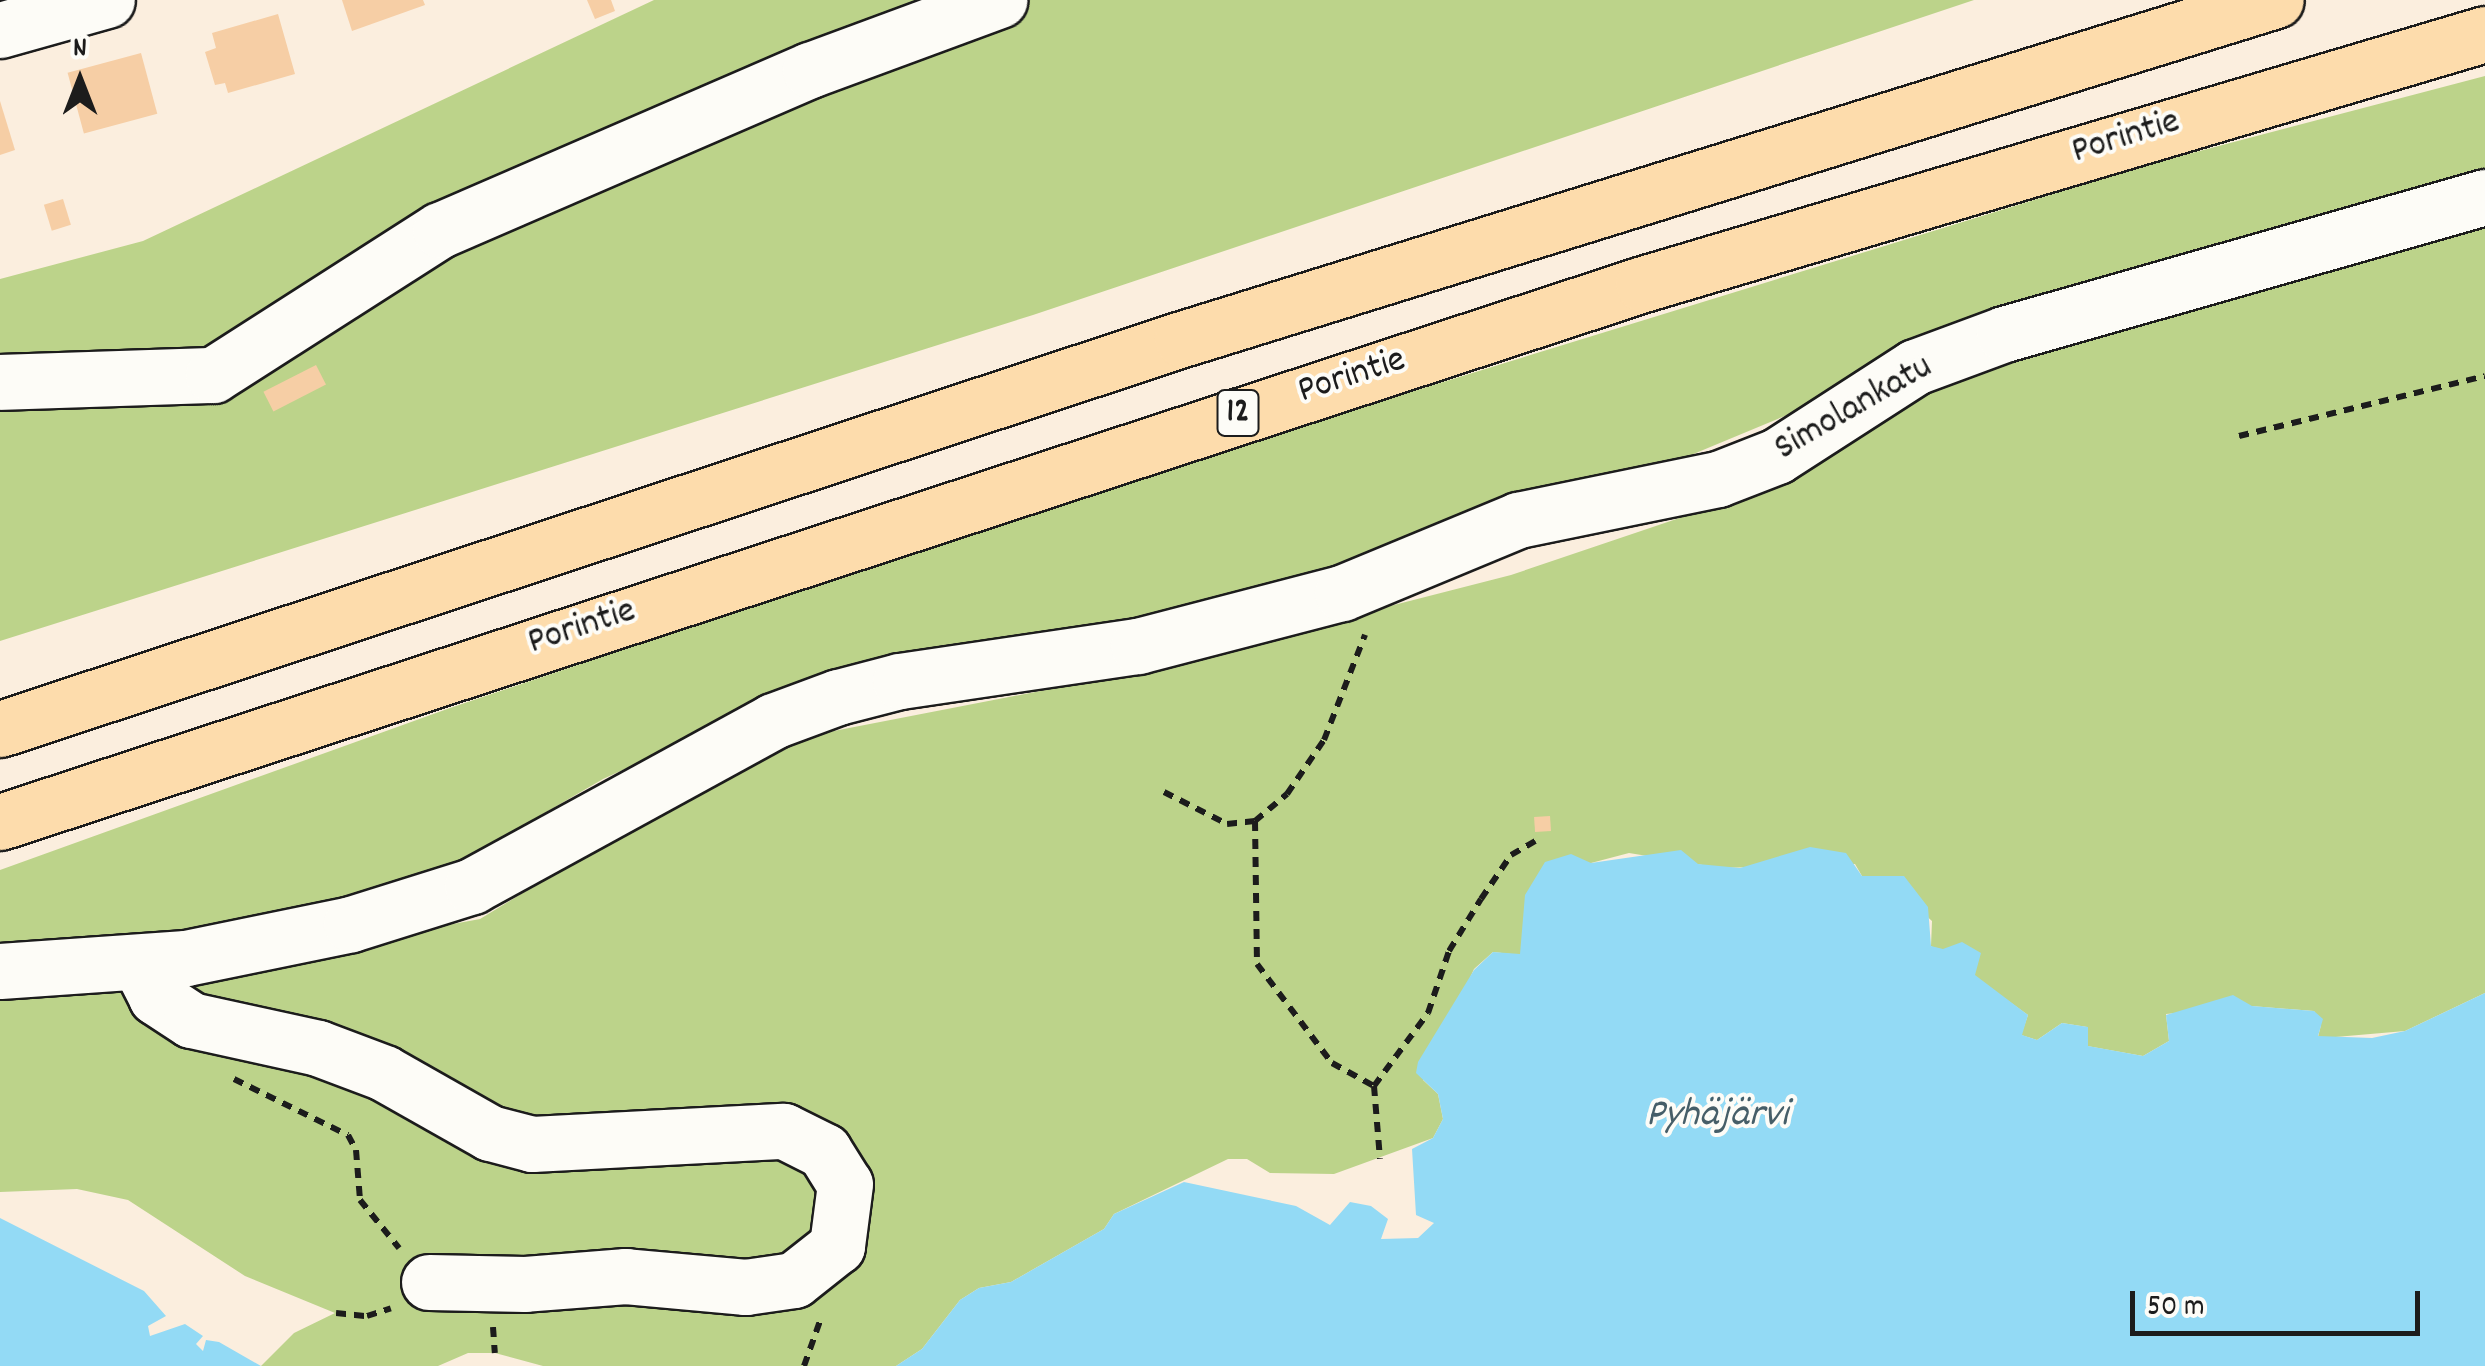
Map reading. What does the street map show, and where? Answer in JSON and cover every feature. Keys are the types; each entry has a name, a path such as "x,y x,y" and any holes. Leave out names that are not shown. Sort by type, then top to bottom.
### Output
{"highway":[{"path":"1847,128 2140,0"},
{"name":"12","path":"0,729 578,534 1847,128 2276,0"},
{"name":"Porintie","path":"0,822 1605,296 2485,34"}],"street":[{"path":"0,30 107,0"},
{"path":"0,382 213,375 440,230 810,70 998,0"},
{"name":"Simolankatu","path":"0,971 140,965 351,924 472,886 774,721 838,697 900,680 1354,612 1518,520 1718,480 1777,456 1916,367 2004,334 2485,197"},
{"path":"140,965 156,996 192,1020 318,1048 367,1066 490,1133 532,1144 784,1131 824,1151 844,1184 836,1246 794,1280 746,1288 626,1276 525,1284 430,1282"}],"path":[{"path":"2239,436 2485,376"},
{"path":"1164,792 1227,824 1254,821 1287,794 1324,740 1354,612"},
{"path":"1254,821 1257,964 1332,1063 1374,1086"},
{"path":"1380,1159 1374,1086 1428,1013 1449,951 1480,899 1511,855 1535,840"},
{"path":"222,1071 254,1093 348,1135 365,1210 430,1282"}],"green space":[{"path":"654,0 1974,0 1033,315 0,641 0,279 143,241"},
{"path":"2485,76 2485,169 2150,264 1667,465 1475,509 1223,610 802,688 603,779 405,894 131,948 0,955 0,870 450,708 1128,479 2154,163"},
{"path":"2485,219 2485,993 2405,1031 2324,1038 2318,1037 2321,1025 2314,1011 2251,1006 2166,1014 2169,1041 2143,1056 2087,1046 2087,1027 2062,1023 2037,1040 2021,1035 2028,1015 1931,946 1932,921 1885,879 1862,876 1855,864 1721,868 1629,853 1591,863 1520,955 1493,952 1474,969 1423,1080 1438,1094 1443,1119 1433,1138 1334,1174 1270,1173 1247,1159 1228,1159 1114,1214 1104,1229 1011,1282 979,1288 960,1300 922,1349 896,1366 543,1366 495,1353 468,1353 438,1366 261,1366 294,1333 335,1313 245,1276 128,1200 77,1189 0,1192 0,986 225,966 480,919 602,845 813,735 1113,677 1511,575 1786,482 1939,368"}],"water":[{"name":"Pyhäjärvi","path":"1810,847 1846,853 1862,876 1904,876 1928,907 1931,946 1943,949 1962,942 1981,953 1975,975 2028,1015 2022,1035 2037,1040 2062,1023 2088,1027 2088,1046 2143,1056 2169,1041 2166,1015 2233,995 2252,1006 2314,1011 2323,1019 2318,1036 2372,1038 2405,1031 2485,993 2485,1366 896,1366 922,1349 960,1300 979,1288 1011,1282 1104,1229 1114,1214 1184,1182 1296,1206 1330,1225 1350,1202 1371,1206 1388,1219 1381,1239 1418,1238 1434,1223 1416,1215 1412,1149 1433,1138 1443,1119 1438,1094 1416,1073 1418,1062 1474,970 1493,952 1520,954 1525,895 1545,862 1571,854 1591,863 1681,850 1698,864 1740,868"},
{"path":"0,1218 144,1291 166,1316 148,1326 150,1336 185,1324 203,1336 196,1344 203,1351 206,1340 219,1342 261,1366 0,1366"}],"building":[{"path":"342,0 423,0 425,5 352,31"},
{"path":"587,0 611,0 615,11 595,19"},
{"path":"278,14 295,74 228,93 225,83 215,85 205,52 216,48 212,33"},
{"path":"141,53 157,114 84,134 68,73"},
{"path":"0,101 15,150 0,155"},
{"path":"63,199 71,225 52,231 44,205"},
{"path":"316,365 326,385 273,411 263,392"},
{"path":"1550,816 1551,831 1535,832 1534,817"}]}
